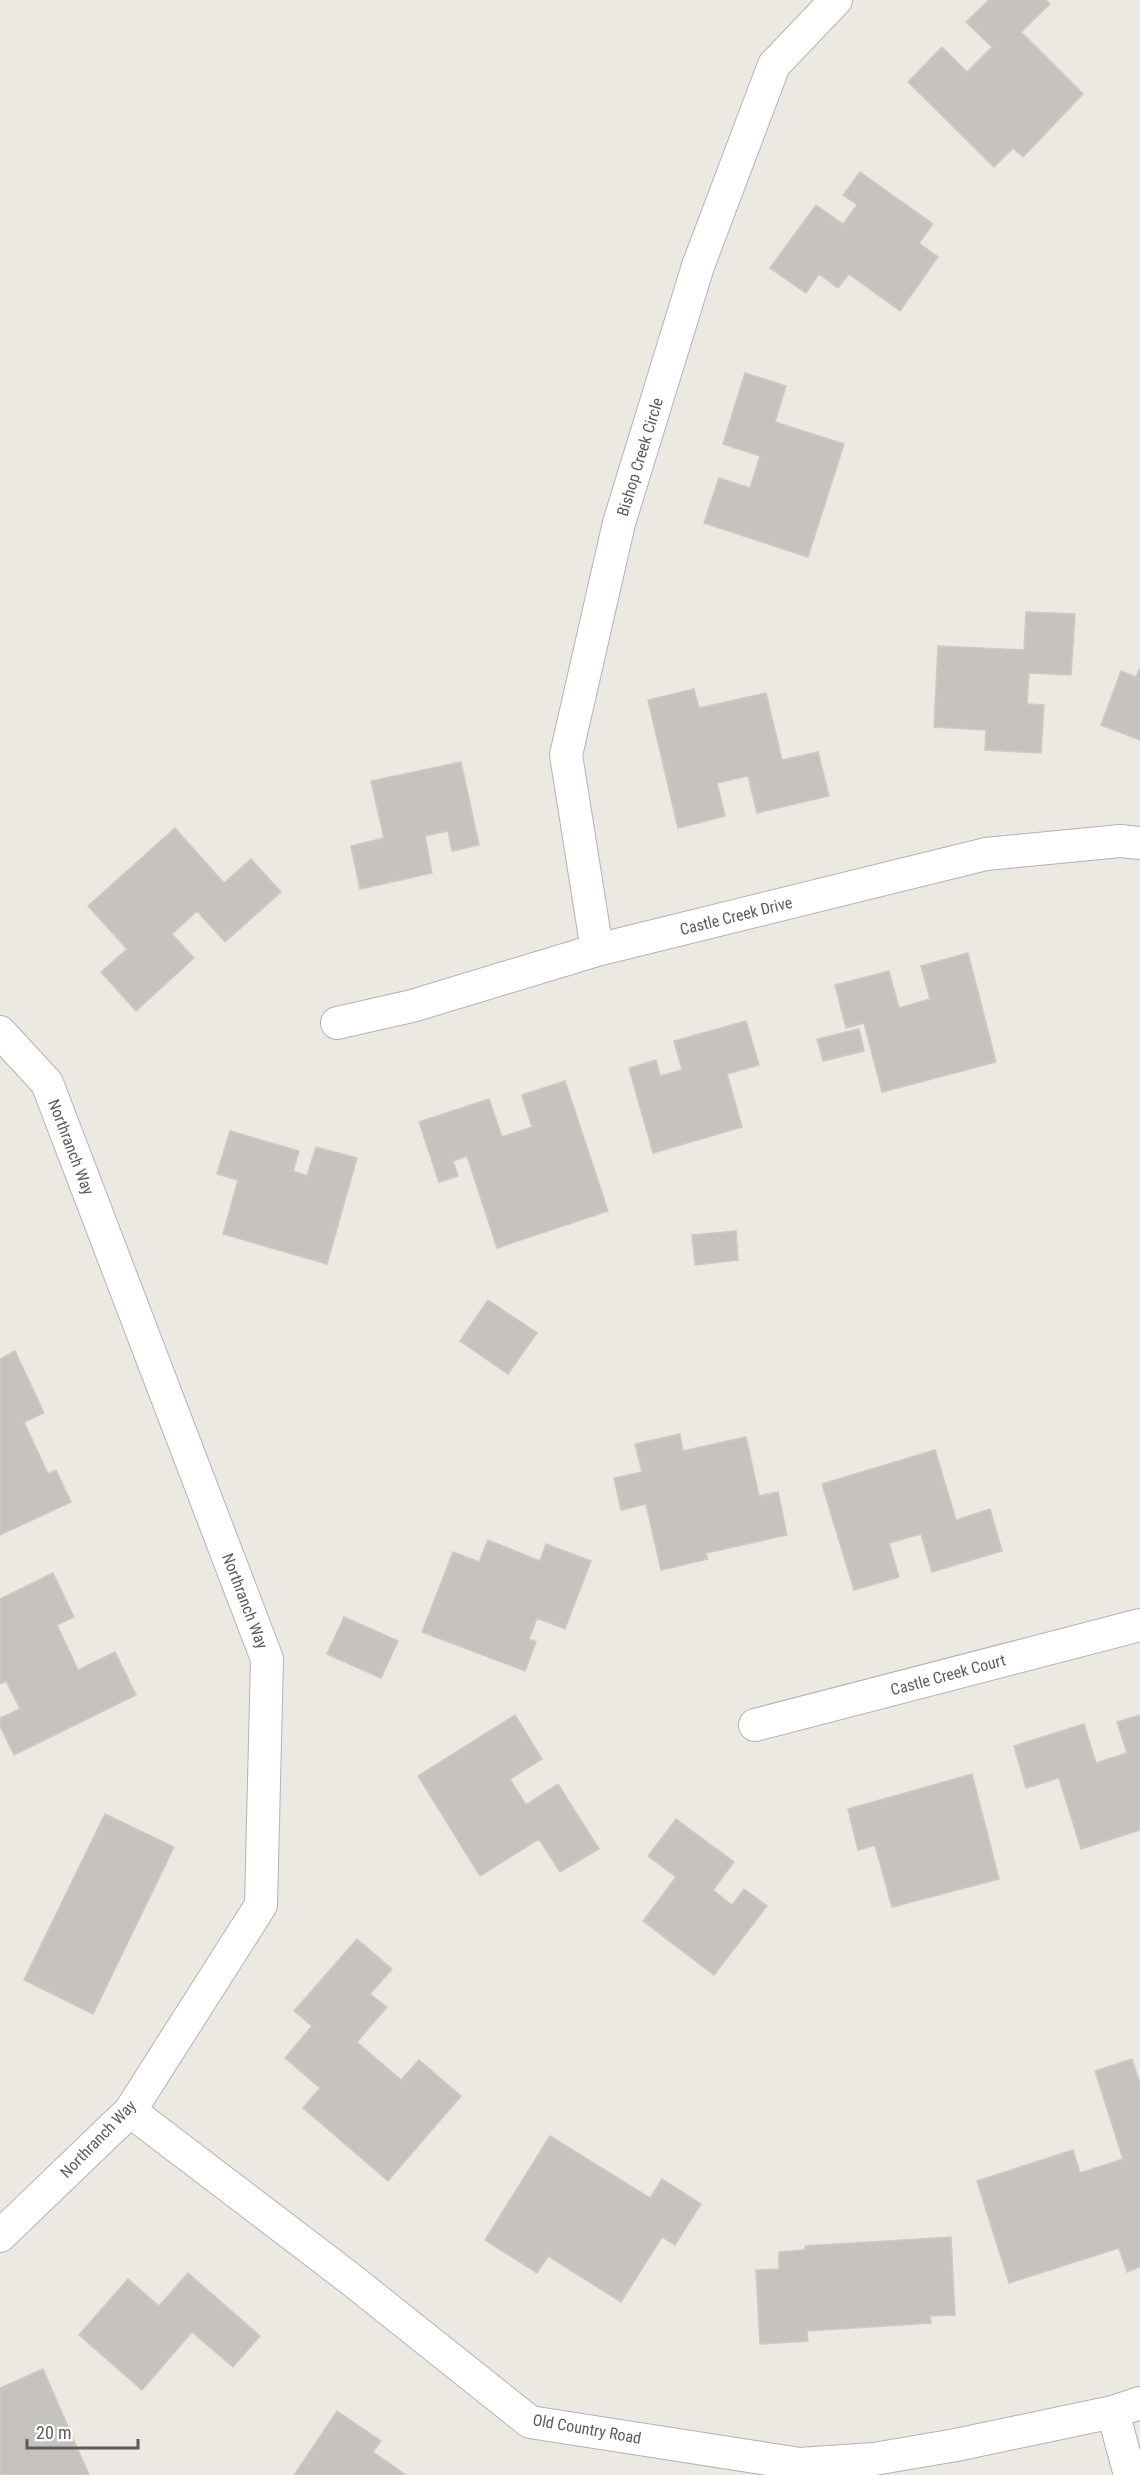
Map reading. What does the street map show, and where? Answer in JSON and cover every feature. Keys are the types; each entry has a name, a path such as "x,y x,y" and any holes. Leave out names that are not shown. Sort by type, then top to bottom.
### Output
{"street":[{"name":"Bishop Creek Circle","path":"597,950 566,755 619,524 698,266 774,65 836,0"},
{"name":"Castle Creek Drive","path":"337,1023 412,1006 597,950 986,854 1120,841 1140,843"},
{"name":"Northranch Way","path":"0,1032 47,1083 267,1659 261,1905 130,2112 0,2235"},
{"name":"Castle Creek Court","path":"755,1725 1140,1625"},
{"name":"Old Country Road","path":"130,2112 348,2277 530,2422 800,2464 874,2459 956,2445 1126,2408"},
{"path":"1126,2408 1130,2475"}],"building":[{"path":"989,0 1046,0 1050,4 1021,32 1083,94 1023,157 1013,148 994,167 908,82 942,47 967,72 992,47 966,22"},
{"path":"860,172 933,224 919,243 938,257 900,311 849,274 838,288 819,274 806,293 770,268 816,205 843,224 857,205 843,195"},
{"path":"745,373 786,386 775,422 844,444 808,557 704,523 719,478 750,488 760,456 723,444"},
{"path":"1026,612 1075,614 1071,675 1029,673 1027,704 1044,705 1041,753 985,750 986,730 934,727 938,646 1024,650"},
{"path":"1140,668 1140,740 1101,725 1121,671 1136,677"},
{"path":"694,689 699,708 766,693 782,760 818,752 829,796 757,813 748,776 717,783 725,816 678,828 648,700"},
{"path":"461,762 479,845 452,851 448,831 425,836 432,873 360,889 351,846 384,838 371,781"},
{"path":"175,828 224,883 251,859 281,892 225,942 197,911 172,934 194,958 136,1011 101,972 127,949 88,906"},
{"path":"968,953 996,1062 882,1092 864,1023 846,1028 835,985 889,971 899,1008 930,999 921,966"},
{"path":"746,1021 759,1065 727,1074 742,1127 653,1153 629,1068 656,1060 660,1076 682,1070 674,1041"},
{"path":"859,1029 864,1051 823,1061 817,1039"},
{"path":"565,1081 608,1211 497,1248 467,1156 453,1161 458,1176 439,1182 419,1122 489,1099 502,1137 532,1127 522,1095"},
{"path":"230,1131 299,1151 293,1171 307,1176 316,1147 357,1158 327,1264 223,1234 238,1180 217,1174"},
{"path":"736,1231 738,1260 695,1265 692,1235"},
{"path":"488,1300 537,1333 508,1374 460,1341"},
{"path":"15,1351 44,1413 24,1422 48,1474 56,1470 71,1502 0,1535 0,1359"},
{"path":"680,1434 683,1451 746,1437 759,1496 778,1492 787,1535 706,1553 708,1559 661,1570 646,1504 621,1510 614,1478 642,1472 635,1444"},
{"path":"935,1450 956,1520 990,1509 1002,1551 932,1572 921,1534 889,1543 899,1577 854,1590 822,1484"},
{"path":"488,1540 540,1561 546,1544 591,1561 565,1629 537,1618 529,1639 536,1642 525,1671 422,1632 453,1552 479,1562"},
{"path":"53,1573 74,1617 57,1625 78,1670 115,1652 136,1695 14,1755 0,1726 0,1718 20,1709 6,1681 0,1684 0,1599"},
{"path":"344,1617 398,1641 381,1678 327,1654"},
{"path":"515,1715 542,1759 510,1779 526,1805 558,1784 599,1849 560,1872 539,1839 480,1876 418,1776"},
{"path":"1140,1715 1140,1830 1081,1849 1059,1778 1026,1788 1014,1746 1084,1724 1096,1763 1127,1753 1117,1722"},
{"path":"972,1774 999,1879 892,1907 875,1845 858,1850 848,1809"},
{"path":"105,1814 174,1847 93,2014 24,1980"},
{"path":"676,1819 734,1862 713,1890 732,1905 744,1889 767,1906 714,1975 643,1921 676,1877 648,1856"},
{"path":"357,1939 392,1969 370,1994 387,2007 357,2042 401,2080 419,2060 461,2096 388,2181 303,2108 320,2088 285,2058 312,2026 294,2011"},
{"path":"1132,2059 1140,2084 1140,2267 1127,2272 1119,2248 1009,2283 977,2181 1073,2150 1080,2173 1123,2159 1095,2071"},
{"path":"550,2136 650,2198 662,2179 701,2204 675,2245 662,2237 621,2302 548,2256 537,2273 485,2240"},
{"path":"951,2237 955,2315 930,2316 931,2323 807,2331 808,2341 760,2344 756,2270 779,2269 779,2252 805,2250 805,2246"},
{"path":"188,2273 260,2336 233,2367 192,2332 142,2390 79,2335 128,2279 159,2306"},
{"path":"43,2369 89,2475 0,2475 0,2388"},
{"path":"337,2411 381,2441 373,2452 406,2475 294,2475"}]}
